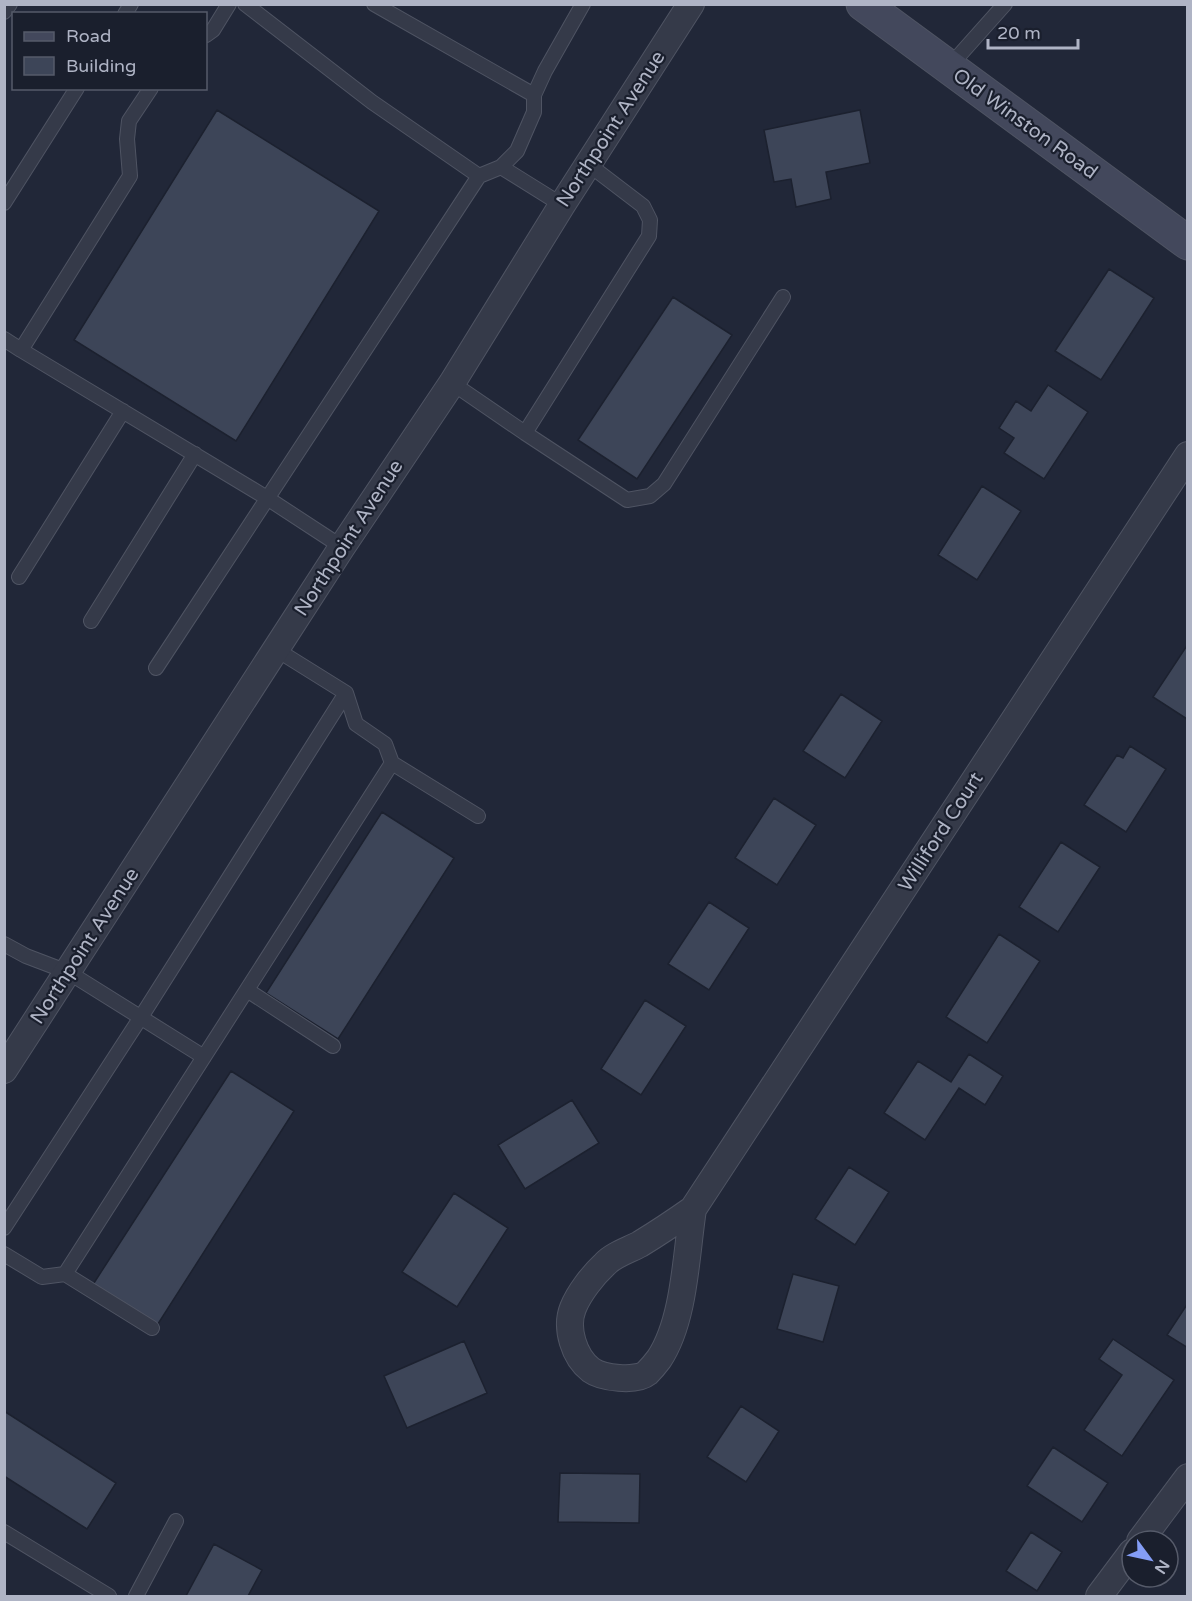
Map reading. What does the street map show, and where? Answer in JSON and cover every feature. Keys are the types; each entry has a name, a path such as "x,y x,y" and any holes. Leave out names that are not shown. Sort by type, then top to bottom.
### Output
{"street":[{"name":"Northpoint Avenue","path":"4,1070 342,547 452,383 562,204 630,102 691,4"},
{"name":"Old Winston Road","path":"863,4 1188,243"},
{"name":"Williford Court","path":"693,1209 683,1289 672,1334 660,1358 646,1374 626,1379 592,1371 581,1360 572,1341 570,1324 572,1310 581,1294 606,1262 642,1243 693,1209 1188,455"},
{"path":"1149,1529 1186,1481"},
{"path":"1099,1596 1120,1568"}],"lane":[{"path":"4,12 10,4"},
{"path":"207,34 213,30 229,4"},
{"path":"245,4 372,102 479,176"},
{"path":"374,4 534,95"},
{"path":"156,668 479,176 501,167 517,152 534,112 534,95 583,4"},
{"path":"948,68 1005,4"},
{"path":"4,203 76,90"},
{"path":"21,350 130,176 127,138 129,122 150,90"},
{"path":"525,433 649,236 650,220 643,206 588,164"},
{"path":"501,167 562,204"},
{"path":"452,383 627,500 650,496 664,484 783,297"},
{"path":"4,339 267,498 342,547"},
{"path":"19,577 123,411"},
{"path":"91,621 195,454"},
{"path":"277,650 346,693 356,724 385,744 392,762 478,816"},
{"path":"4,1228 346,693"},
{"path":"64,1274 392,762"},
{"path":"4,944 26,956 68,972 204,1057"},
{"path":"247,990 333,1046"},
{"path":"4,1254 42,1277 64,1274 152,1328"},
{"path":"136,1596 176,1521"},
{"path":"4,1532 110,1596"}],"building":[{"path":"217,110 379,211 236,441 74,340"},
{"path":"860,110 870,163 826,172 831,199 796,207 791,179 774,182 764,130"},
{"path":"1109,269 1154,298 1101,380 1055,351"},
{"path":"673,297 732,335 637,479 578,440"},
{"path":"1048,385 1088,412 1044,479 1004,453 1014,438 999,428 1016,401 1031,411"},
{"path":"982,486 1021,511 977,580 938,555"},
{"path":"1188,644 1188,718 1187,719 1153,697"},
{"path":"841,694 882,721 845,778 803,751"},
{"path":"1130,746 1166,769 1126,832 1084,805 1117,755 1123,758"},
{"path":"774,798 816,825 777,885 735,858"},
{"path":"382,812 454,858 338,1039 266,993"},
{"path":"1061,842 1100,867 1058,932 1019,907"},
{"path":"709,902 749,928 709,990 668,964"},
{"path":"999,934 1040,961 987,1043 946,1017"},
{"path":"645,1000 686,1026 641,1095 601,1069"},
{"path":"969,1054 1003,1076 985,1105 959,1088 925,1140 884,1113 918,1061 951,1082"},
{"path":"231,1071 294,1111 156,1327 92,1286"},
{"path":"572,1100 599,1143 525,1189 498,1145"},
{"path":"849,1167 889,1192 855,1245 815,1219"},
{"path":"454,1193 508,1228 457,1307 402,1272"},
{"path":"793,1274 839,1286 823,1342 777,1329"},
{"path":"1188,1303 1188,1348 1167,1335"},
{"path":"1113,1339 1174,1380 1122,1456 1084,1430 1122,1375 1099,1359"},
{"path":"464,1341 487,1393 407,1428 384,1376"},
{"path":"741,1406 779,1431 746,1482 707,1457"},
{"path":"4,1411 116,1483 87,1529 4,1476"},
{"path":"1053,1447 1108,1483 1082,1522 1027,1486"},
{"path":"560,1473 640,1474 639,1523 558,1522"},
{"path":"1031,1532 1062,1552 1037,1591 1006,1571"},
{"path":"214,1544 262,1570 248,1596 186,1596"}]}
